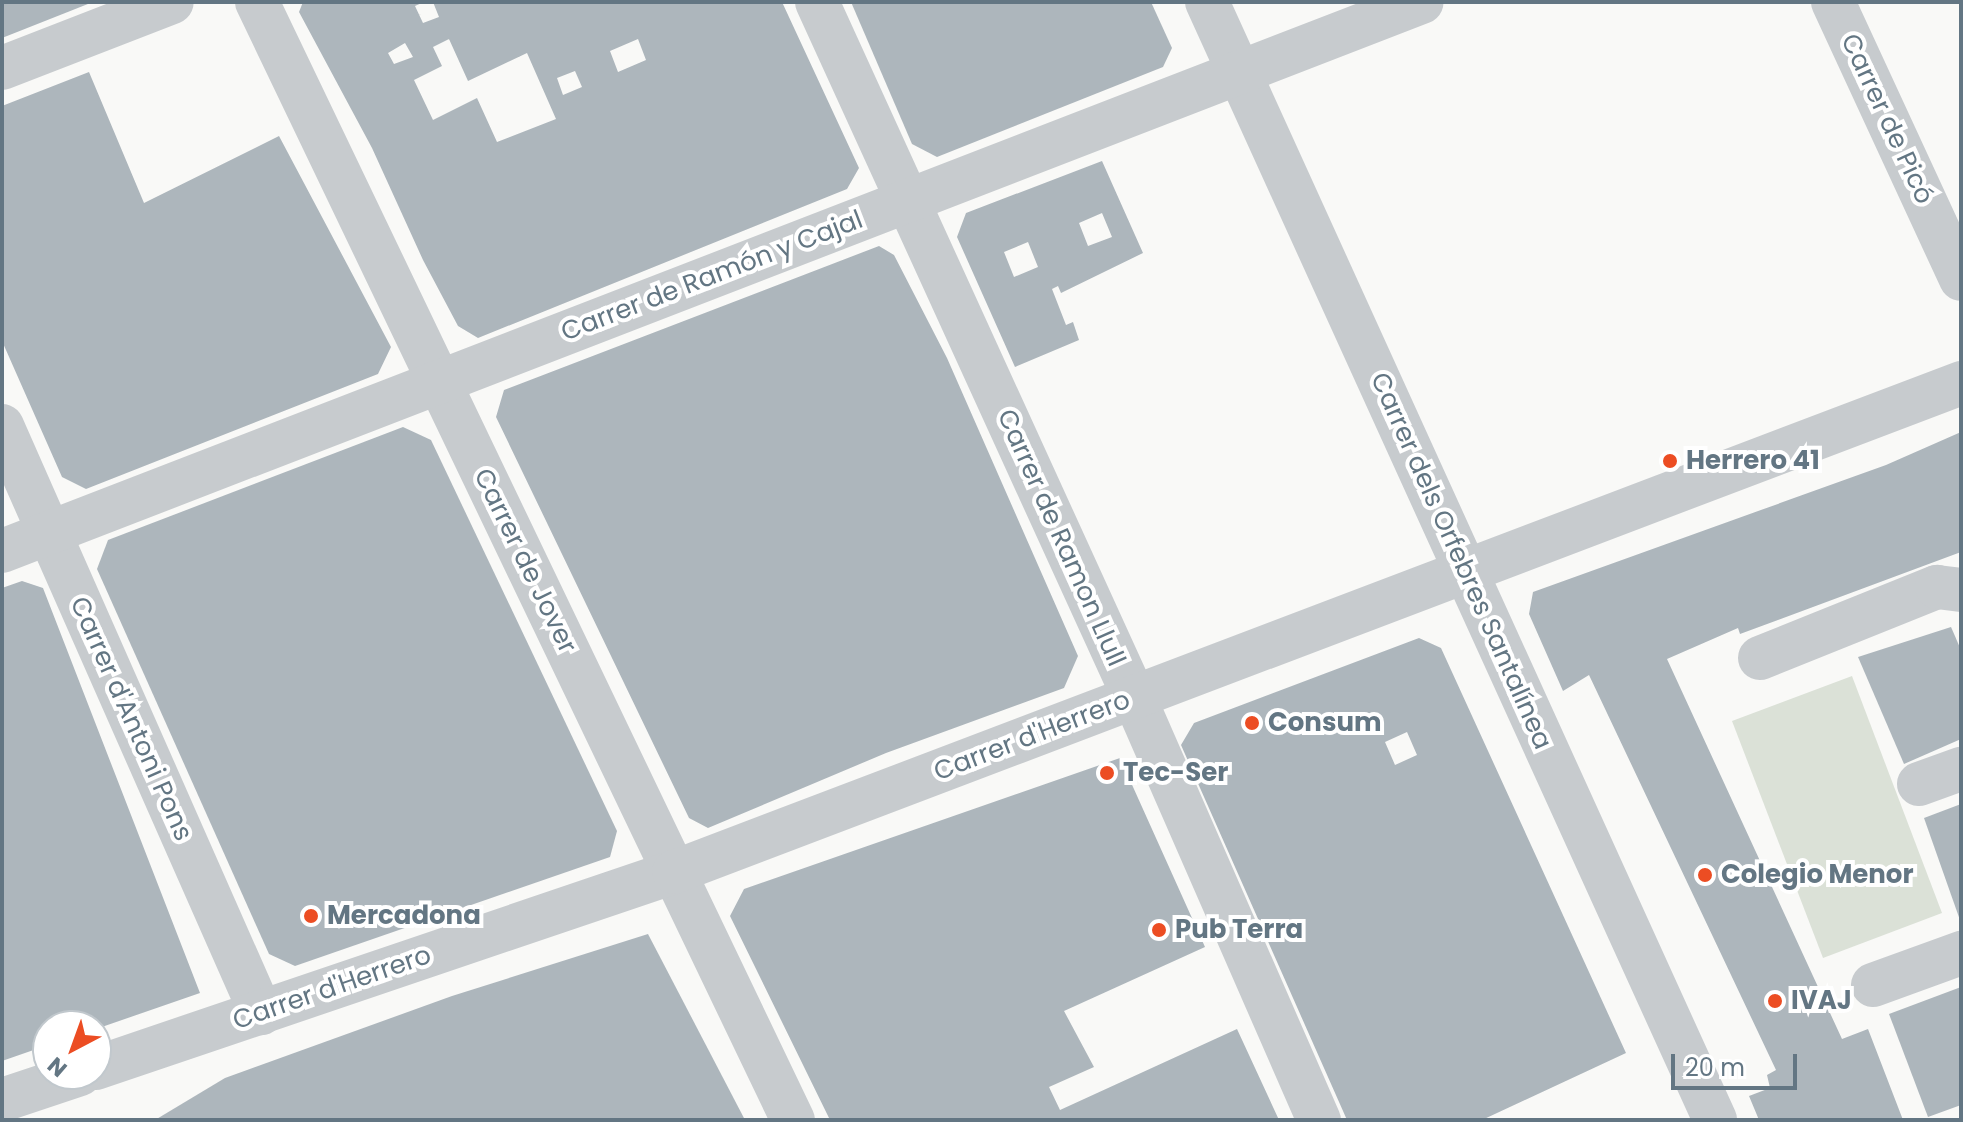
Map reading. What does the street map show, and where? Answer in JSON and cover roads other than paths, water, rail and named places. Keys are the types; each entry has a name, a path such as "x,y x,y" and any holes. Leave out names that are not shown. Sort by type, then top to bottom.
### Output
{"street":[{"path":"2,68 172,2"},
{"name":"Carrer de Jover","path":"257,2 793,1120"},
{"name":"Carrer de Ramon Llull","path":"817,2 1134,697 1319,1120"},
{"name":"Carrer dels Orfebres Santalínea","path":"1207,2 1715,1120"},
{"name":"Carrer de Ramón y Cajal","path":"2,551 1422,2"},
{"name":"Carrer de Picó","path":"1833,2 1961,279"},
{"name":"Carrer d'Herrero","path":"112,1063 674,872 1961,383"},
{"name":"Carrer d'Antoni Pons","path":"2,426 261,1013"},
{"path":"1760,658 1937,587 1961,590"},
{"path":"1919,784 1961,769"},
{"path":"1873,985 1961,953"},
{"path":"2,1100 32,1090"}],"place":[{"name":"Herrero 41","path":"1670,461"},
{"name":"Consum","path":"1252,723"},
{"name":"Tec-Ser","path":"1107,773"},
{"name":"Colegio Menor","path":"1705,875"},
{"name":"Mercadona","path":"311,916"},
{"name":"Pub Terra","path":"1159,930"},
{"name":"IVAJ","path":"1775,1001"}]}
